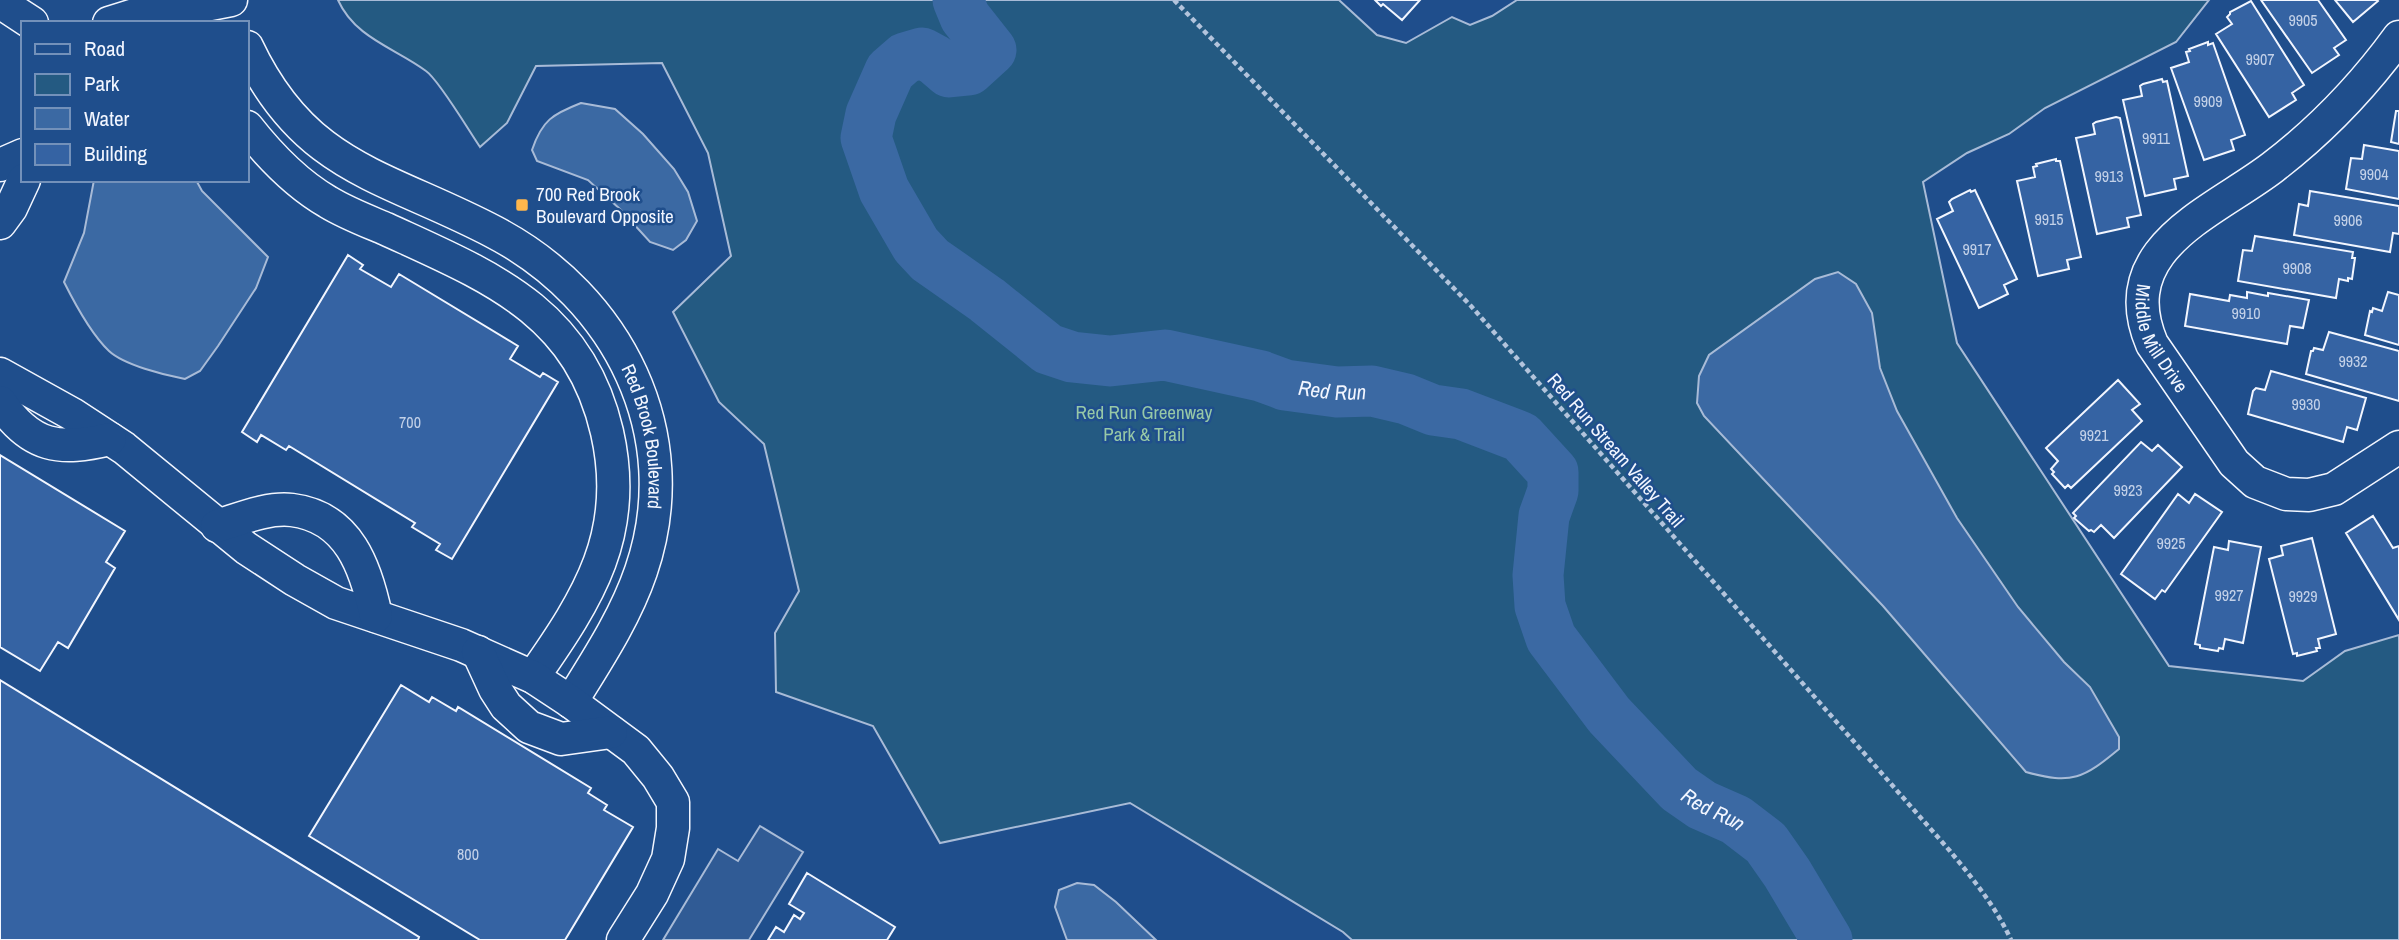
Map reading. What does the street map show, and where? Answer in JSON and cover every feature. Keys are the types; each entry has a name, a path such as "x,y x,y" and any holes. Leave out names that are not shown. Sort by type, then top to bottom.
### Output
{"street":[{"path":"115,21 160,7 191,10 231,0 238,21"},
{"path":"0,2 29,21"},
{"name":"Middle Mill Drive","path":"2399,37 2386,56 2329,118 2273,167 2185,226 2162,246 2149,271 2141,297 2143,323 2151,344 2234,463 2255,482 2286,494 2309,495 2322,492 2334,489 2399,447"},
{"name":"Red Brook Boulevard","path":"248,49 275,97 290,117 324,148 356,168 493,231 529,252 566,281 598,316 622,353 641,397 652,442 656,487 651,535 641,571 625,610 571,702"},
{"name":"Red Brook Boulevard","path":"248,128 293,176 327,202 470,268 515,295 535,310 565,340 586,373 602,412 612,455 614,496 609,528 602,558 589,592 533,677"},
{"path":"0,165 21,156"},
{"path":"0,223 11,208 23,182"},
{"path":"0,374 72,414 110,439 217,526 295,580 337,603 478,652 533,677 636,751 658,777 673,802 674,828 668,859 652,894 624,940"},
{"path":"0,402 10,418 32,436 59,446 82,446 110,439"},
{"path":"217,526 264,513 291,510 317,517 343,535 358,554 369,581 376,616"},
{"path":"478,652 506,706 530,727 561,739 611,732"}],"path":[{"name":"Red Run Stream Valley Trail","path":"1174,0 1471,306 1950,851 2003,922 2011,940"}],"green space":[{"name":"Red Run Greenway Park & Trail","path":"338,0 1339,0 1377,35 1406,43 1452,17 1470,25 1492,16 1517,0 2209,0 2176,42 2045,108 2009,134 1967,153 1923,182 1957,343 2169,666 2303,681 2345,651 2399,635 2399,940 1352,940 1130,803 940,843 873,726 776,692 775,633 799,591 764,444 719,402 673,312 731,256 708,153 662,63 536,66 507,123 480,147 432,76 365,33 345,13"}],"shaded area":[{"path":"760,826 803,852 749,940 663,940 718,849 738,861"}],"water":[{"path":"581,103 615,109 643,134 674,169 688,192 697,221 686,240 673,250 650,242 621,210 588,180 537,161 532,150 545,125 556,115"},
{"path":"94,182 197,182 202,191 268,257 256,288 218,346 200,371 185,379 134,365 116,356 90,327 64,282 84,233"},
{"path":"1838,272 1856,284 1872,313 1880,368 1897,411 1957,518 2018,607 2064,662 2090,687 2119,737 2119,749 2096,767 2066,778 2026,772 1883,606 1704,416 1697,403 1699,376 1709,355 1815,279"},
{"path":"1077,883 1094,885 1156,940 1067,940 1055,907 1059,890"}],"building":[{"path":"1375,0 1420,0 1402,20"},
{"path":"2261,0 2318,0 2346,40 2334,48 2339,55 2312,73"},
{"path":"2335,0 2377,0 2378,1 2353,22"},
{"path":"2251,1 2304,85 2292,93 2296,100 2269,117 2216,34 2232,24 2227,17 2230,12"},
{"path":"2208,42 2208,45 2213,43 2245,135 2231,140 2234,150 2204,160 2171,68 2189,62 2186,52"},
{"path":"2162,79 2163,82 2167,81 2188,176 2174,179 2176,189 2145,196 2123,100 2142,96 2140,86"},
{"path":"2396,111 2399,111 2399,144 2391,142"},
{"path":"2120,118 2141,215 2127,218 2129,227 2097,234 2076,138 2095,134 2093,124"},
{"path":"2364,145 2399,151 2399,199 2346,189 2351,158 2362,159"},
{"path":"2056,159 2060,161 2081,257 2067,260 2069,269 2038,276 2017,181 2035,177 2033,167 2037,166 2036,164"},
{"path":"1975,190 2017,279 2004,285 2008,294 1979,308 1937,219 1953,211 1949,202 1952,199"},
{"path":"2310,191 2399,206 2399,234 2393,233 2390,252 2294,235 2299,204 2308,206"},
{"path":"2255,236 2353,252 2352,258 2355,258 2352,279 2339,279 2336,298 2238,281 2243,250 2252,251"},
{"path":"348,255 363,265 360,269 391,287 399,274 518,346 510,359 540,377 543,373 558,382 452,559 436,550 440,544 412,527 415,523 289,446 286,450 261,435 257,442 242,432"},
{"path":"2247,292 2309,300 2303,328 2290,326 2287,344 2185,326 2190,294 2229,301 2230,295 2247,298"},
{"path":"2388,292 2399,295 2399,345 2365,335 2370,311 2372,312 2373,308 2382,311"},
{"path":"2329,332 2399,351 2399,401 2306,374 2311,351 2314,348 2323,350"},
{"path":"2271,371 2366,398 2357,430 2347,427 2343,442 2248,414 2253,391 2256,388 2265,390"},
{"path":"2118,380 2140,404 2132,410 2142,421 2071,488 2068,485 2065,488 2052,474 2054,472 2051,469 2058,461 2046,448"},
{"path":"2141,442 2152,451 2158,445 2182,467 2114,538 2101,525 2094,532 2089,531 2074,518 2076,516 2073,513"},
{"path":"0,455 125,531 106,562 115,568 68,648 58,642 40,671 0,647"},
{"path":"2178,494 2189,503 2195,494 2222,512 2165,592 2162,590 2155,599 2121,574"},
{"path":"2373,516 2393,548 2399,546 2399,620 2346,533"},
{"path":"2312,538 2336,634 2318,639 2320,648 2316,648 2317,651 2297,656 2297,653 2293,654 2269,559 2283,555 2281,546"},
{"path":"2229,541 2261,547 2243,643 2225,639 2223,649 2219,648 2218,651 2200,648 2200,645 2195,644 2214,547 2228,550"},
{"path":"0,680 419,937 418,940 0,940"},
{"path":"401,685 429,702 432,697 456,711 458,707 591,788 588,793 607,805 604,810 633,827 565,940 480,940 309,836"},
{"path":"807,873 895,927 887,940 768,940 776,927 784,932 794,915 800,919 804,913 789,904"}],"waterway":[{"name":"Red Run","path":"958,0 965,17 991,50 969,70 949,72 922,53 905,58 890,71 871,114 866,138 884,190 916,245 930,260 987,300 1048,349 1072,357 1110,361 1165,355 1261,376 1285,385 1337,392 1372,391 1406,399 1433,410 1461,414 1521,437 1553,472 1553,491 1544,516 1538,575 1540,606 1551,638 1609,715 1679,789 1702,805 1736,820 1766,843 1827,940"}],"place":[{"name":"700 Red Brook Boulevard Opposite","path":"522,205"}]}
